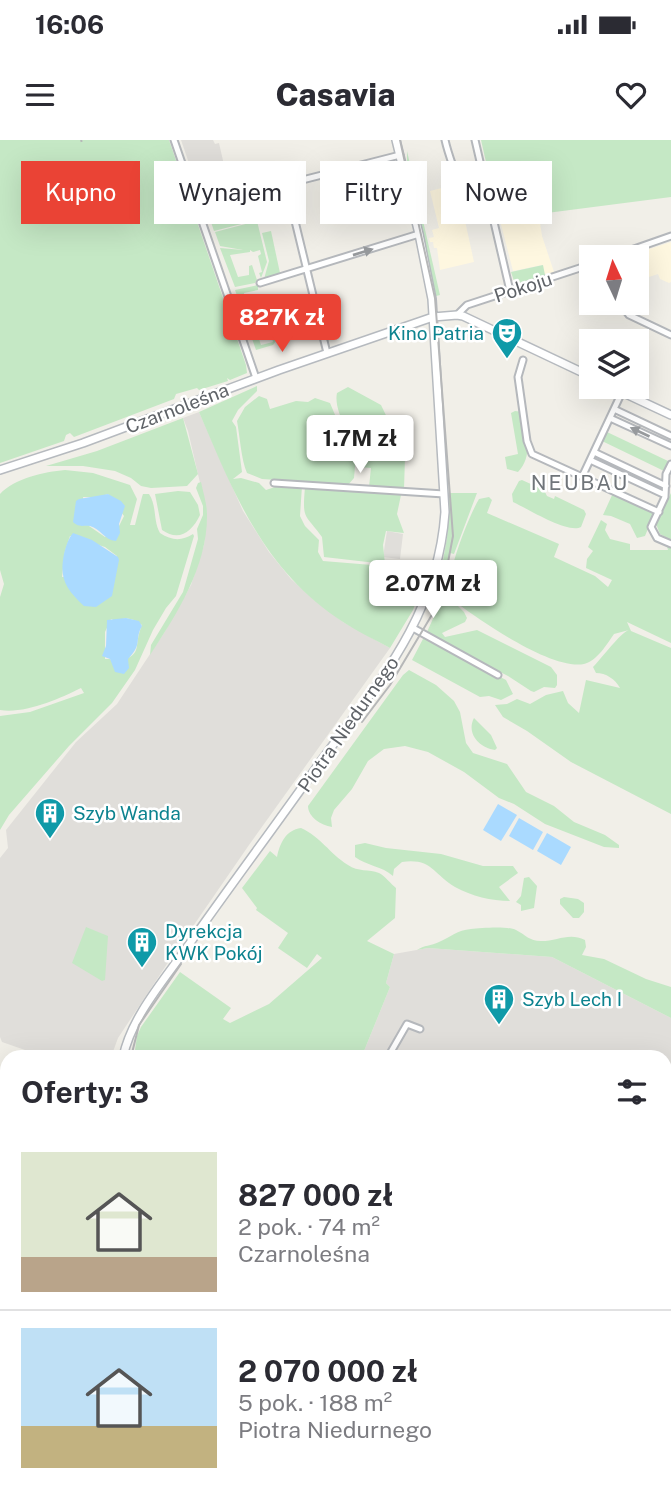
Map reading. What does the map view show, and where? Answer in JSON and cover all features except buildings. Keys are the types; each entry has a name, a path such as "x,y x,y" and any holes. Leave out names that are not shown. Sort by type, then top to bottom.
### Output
{"street":[{"path":"174,140 181,161"},
{"name":"Piotra Niedurnego","path":"125,1050 143,1012 388,668 413,628 432,583 444,523 444,494 432,299 396,140"},
{"path":"445,140 450,161"},
{"path":"475,140 510,291"},
{"path":"306,179 400,155"},
{"path":"203,224 256,378"},
{"path":"295,224 327,353"},
{"path":"260,283 419,234"},
{"path":"645,245 671,236"},
{"name":"Pokoju","path":"457,315 467,305 579,268"},
{"path":"457,315 579,371"},
{"name":"Czarnoleśna","path":"0,470 433,317 457,315"},
{"path":"629,315 671,335"},
{"path":"523,360 518,377 532,454 659,512"},
{"path":"582,477 619,399"},
{"path":"637,399 671,415"},
{"path":"614,409 671,436"},
{"path":"610,418 671,446"},
{"path":"594,452 666,486"},
{"path":"590,460 665,495"},
{"path":"671,464 665,495 651,527 657,538 671,544"},
{"path":"274,484 444,494"},
{"path":"413,628 498,674"},
{"path":"392,1050 407,1024 420,1029"}],"shaded area":[{"path":"181,140 213,140 215,144 219,143 223,161 188,161"},
{"path":"441,188 441,224 466,224 474,262 440,270 437,248 434,248 429,238 434,237 432,230 439,228 430,191"},
{"path":"501,224 540,224 554,272 545,275 542,265 513,271"},
{"path":"671,242 671,282 660,279 658,274 649,277 649,249"},
{"path":"199,412 243,511 269,552 291,579 343,622 390,648 167,964 118,1038 114,1050 25,1050 2,1042 0,1037 0,858 8,848 6,830 76,742 117,704 164,633 191,585 204,545 207,513 183,418"},
{"path":"387,531 403,534 400,559 383,557"},
{"path":"428,948 552,957 671,1018 671,1050 364,1050 390,987 386,983 394,954"}],"green space":[{"path":"0,140 169,140 176,161 154,161 154,224 198,224 247,373 199,390 197,388 176,394 174,399 74,437 70,433 64,441 0,463"},
{"path":"481,140 671,140 671,197 552,212 552,161 486,161"},
{"path":"212,224 241,224 214,231"},
{"path":"246,224 258,224 267,262 261,278 258,256 261,254 260,250 230,255 238,277 249,275 249,266 252,265 257,280 255,283 235,287 220,248 243,250 220,246 215,232"},
{"path":"420,224 424,224 440,295 436,296"},
{"path":"271,231 280,273 264,279 269,261 262,233"},
{"path":"543,265 545,275 515,284 511,272"},
{"path":"258,285 258,290 244,293 249,315 261,345 273,342 274,337 276,341 273,345 256,350 235,290"},
{"path":"285,298 290,301 297,330 293,336 280,340 278,331 282,329 275,308 271,308 269,303 285,302"},
{"path":"257,386 257,391 238,410 232,421 236,427 242,472 233,479 241,478 259,483 266,490 281,485 302,486 300,516 305,526 319,540 318,552 323,561 421,569 426,574 413,610 390,648 343,622 316,602 292,579 272,555 239,501 199,412"},
{"path":"348,387 381,405 396,436 409,446 410,452 405,458 404,489 369,487 371,468 359,467 366,459 367,450 350,434 338,409 337,393"},
{"path":"259,396 267,399 270,409 296,401 308,402 315,398 330,403 356,455 354,478 348,485 262,479 247,473 237,421 245,407"},
{"path":"523,412 528,443 526,458 518,472 507,469 505,457 518,454 511,413"},
{"path":"183,418 198,474 187,486 151,488 141,486 115,471 83,466 46,466 97,451"},
{"path":"607,432 668,461 664,471 602,441"},
{"path":"65,470 93,473 130,485 137,499 130,525 135,525 143,494 149,494 160,533 177,539 193,534 194,536 176,596 153,630 135,670 112,703 69,746 9,815 0,830 0,716 30,712 84,693 81,688 31,708 0,710 0,597 4,584 0,570 0,494 22,480","holes":["108,494 124,516 119,526 105,537 89,526 83,497","70,536 105,547 117,556 117,569 62,577","126,618 142,625 134,654 113,663 110,659 105,659 105,632 111,619 116,621"]},
{"path":"522,480 544,490 547,496 554,499 555,496 584,510 586,514 581,527 558,524 513,502 512,494"},
{"path":"201,482 207,514 206,533 197,570 180,606 150,655 151,645 183,592 198,539 197,529 203,515 203,506 196,488"},
{"path":"305,487 401,495 397,514 404,533 386,531 383,545 385,564 324,557 322,537 308,520 305,511"},
{"path":"190,492 198,505 200,515 189,530 174,535 162,530 155,494"},
{"path":"449,493 477,493 454,554 450,553 448,561 443,560"},
{"path":"613,493 654,514 645,536 637,538 630,524 603,515"},
{"path":"671,493 671,540 660,534 656,524"},
{"path":"489,497 492,500 487,513 559,544 554,557 595,576 608,587 612,580 586,568 587,559 593,551 588,547 601,520 607,524 605,530 610,539 630,544 630,550 668,550 666,543 671,545 671,643 627,622 631,631 671,648 671,814 571,762 503,717 495,705 507,704 517,699 530,704 546,695 563,691 568,703 579,713 586,680 620,688 610,677 596,673 593,667 629,630 614,634 601,652 589,662 570,664 537,653 458,604 450,589 455,557 479,499"},
{"path":"443,597 449,597 467,618 465,622 442,633 445,637 477,630 551,667 557,675 555,688 544,687 531,691 508,676 426,634"},
{"path":"424,637 506,680 513,694 501,700 489,696 480,697 412,660"},
{"path":"409,670 436,685 454,701 460,712 466,743 473,753 507,764 526,792 554,806 574,822 605,835 619,845 619,848 604,847 545,824 514,804 499,798 464,772 428,752 405,746 384,749 368,761 352,789 334,810 332,827 316,820 310,814 308,806"},
{"path":"474,718 491,735 497,748 495,750 489,749 476,739 472,729"},
{"path":"301,828 314,836 348,865 379,873 396,888 395,918 367,941 394,954 386,983 390,987 364,1050 135,1050 141,1027 180,972 231,1008 223,1019 230,1023 269,1004 322,958 317,954 307,968 278,948 288,933 256,910 242,888 270,851 277,857 284,838"},
{"path":"365,843 441,854 483,866 513,866 518,873 499,887 510,901 489,899 461,890 420,862 402,862 394,869 393,876 355,857 355,845"},
{"path":"529,877 537,886 534,908 521,911 521,905 516,902 521,896 524,878"},
{"path":"560,899 578,899 584,903 584,912 579,918 573,918 560,904"},
{"path":"86,927 108,936 105,980 102,981 72,963"},
{"path":"494,928 516,930 537,941 569,937 585,940 586,947 582,955 604,959 646,979 671,987 671,1018 552,957 428,948 417,950 458,932"}],"water":[{"path":"108,494 125,506 116,541 108,539 94,527 79,526 73,522 76,501"},
{"path":"73,533 92,540 119,560 112,596 96,607 84,606 68,589 63,577 64,554"},
{"path":"126,618 139,621 142,626 137,646 128,659 129,668 124,674 115,672 110,659 102,656 106,646 107,620"},
{"path":"498,804 517,815 501,841 483,830"},
{"path":"519,818 543,832 533,850 509,836"},
{"path":"547,833 571,847 561,865 537,851"}],"tram line":[{"path":"362,722 390,685 433,613 445,578 453,536 435,298 400,140"},
{"path":"133,1050 139,1025 181,964"}],"railway":[{"path":"81,140 85,150"}],"place":[{"name":"Kino Patria","path":"507,360"},
{"name":"Szyb Wanda","path":"50,840"},
{"name":"Dyrekcja KWK Pokój","path":"142,969"},
{"name":"Szyb Lech I","path":"499,1026"}],"district":[{"name":"NEUBAU","path":"580,482"}]}
